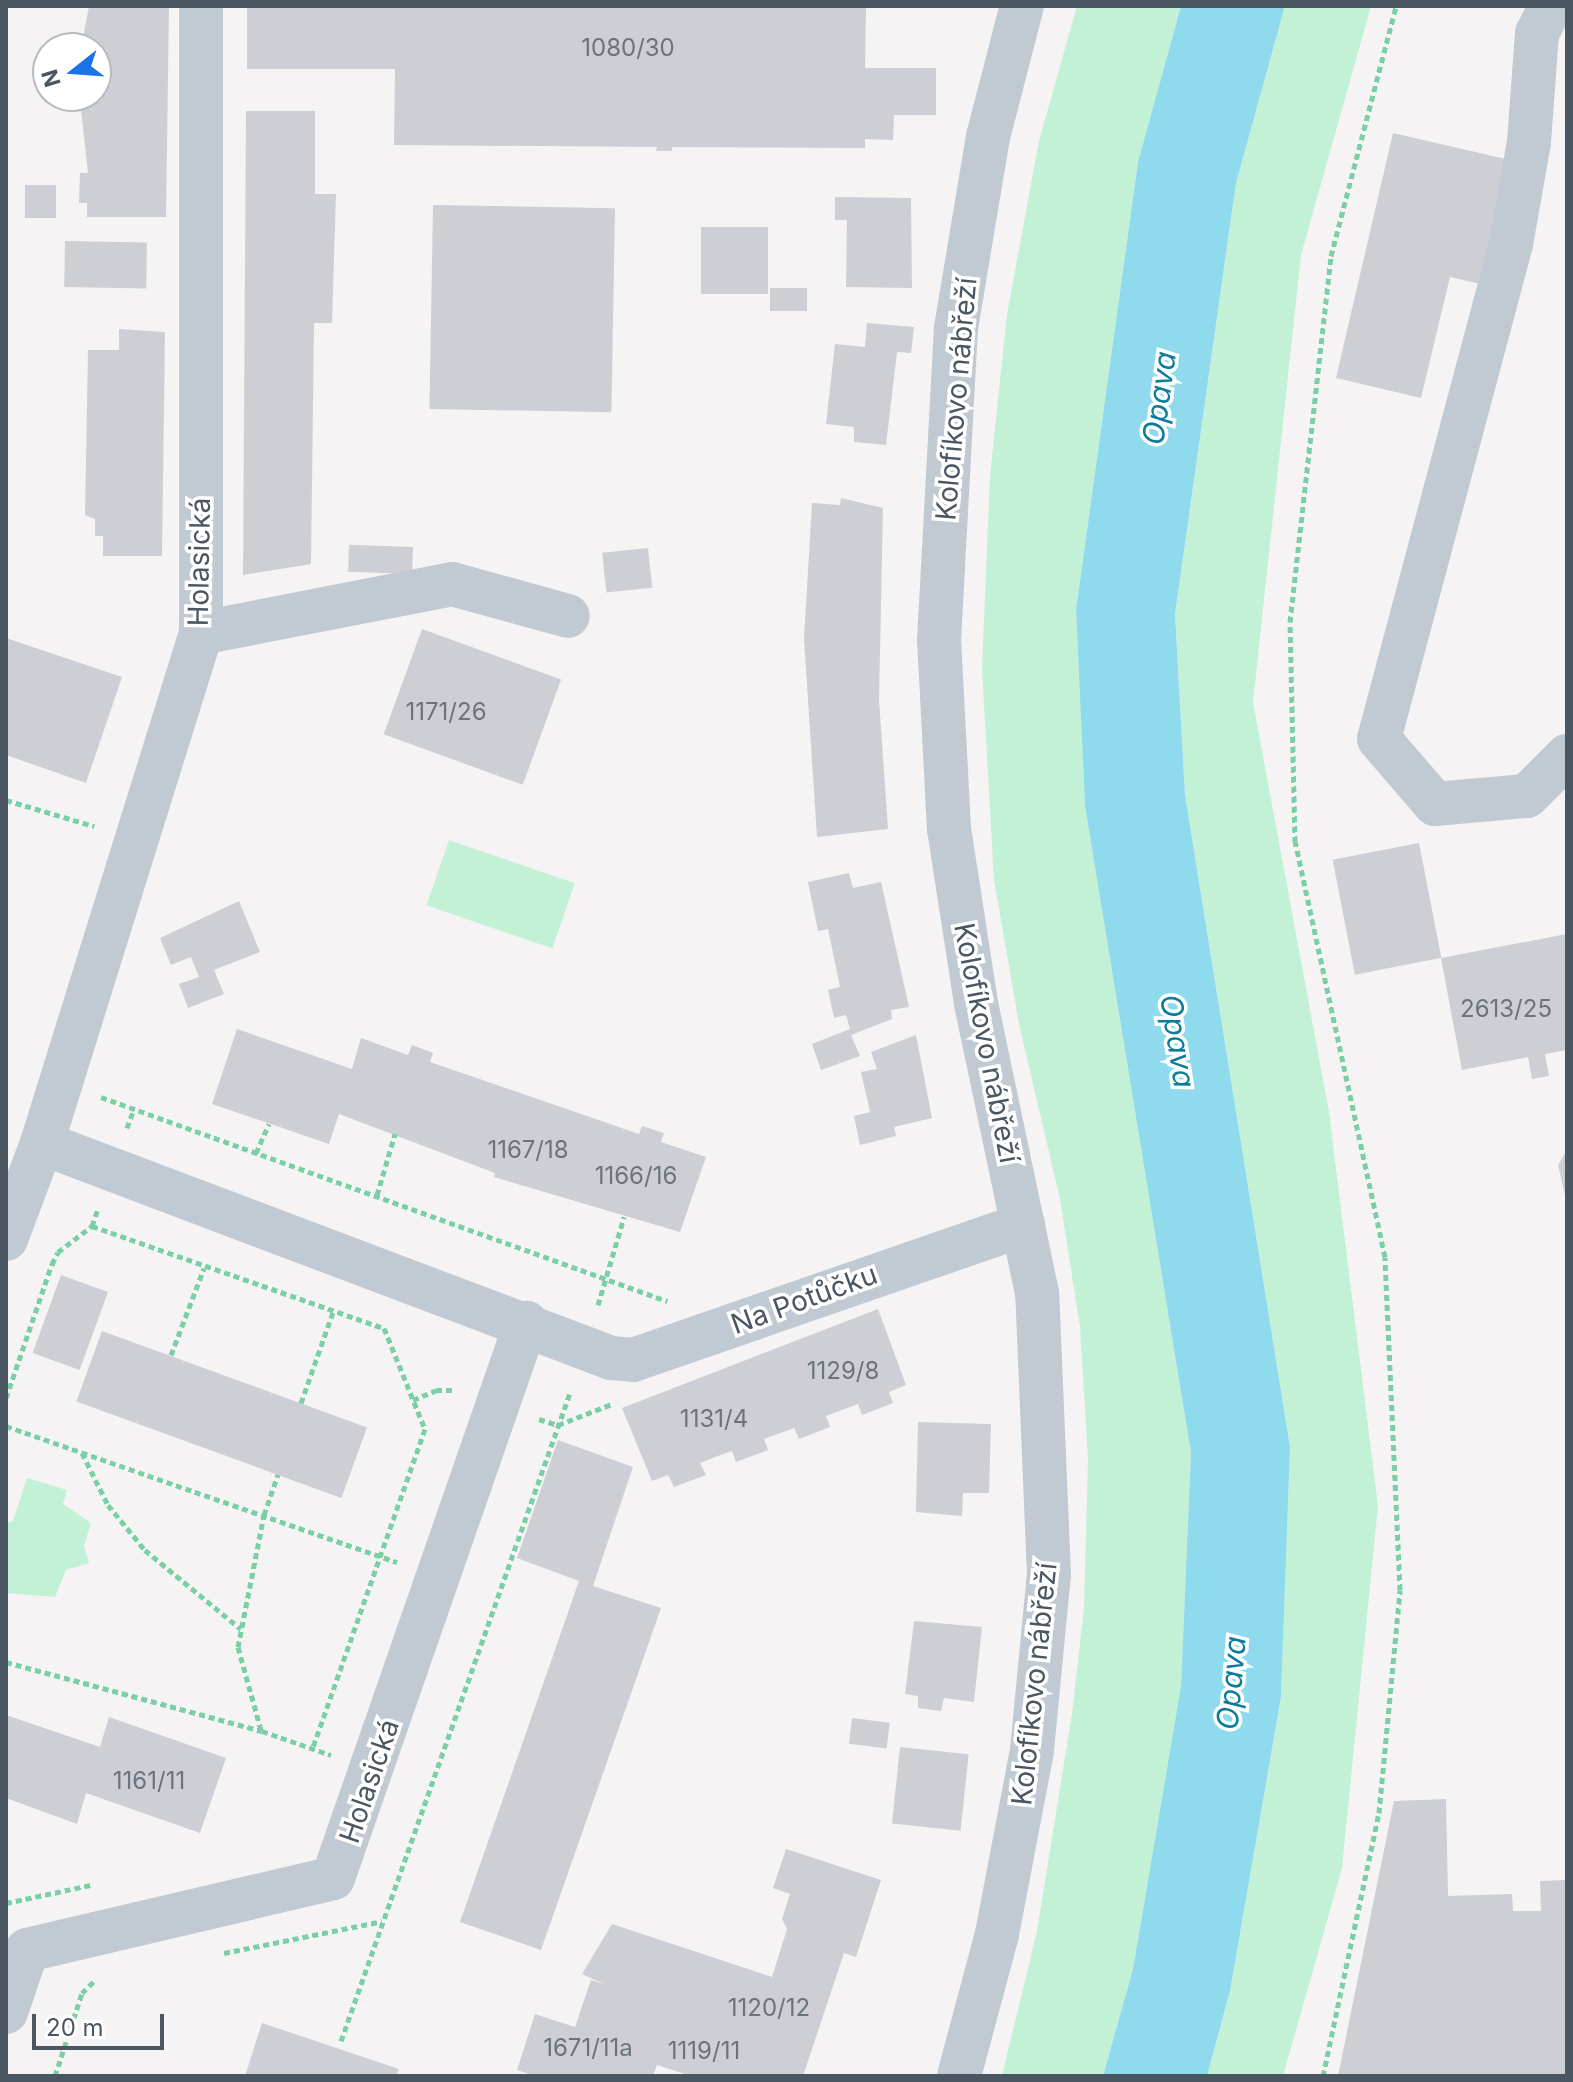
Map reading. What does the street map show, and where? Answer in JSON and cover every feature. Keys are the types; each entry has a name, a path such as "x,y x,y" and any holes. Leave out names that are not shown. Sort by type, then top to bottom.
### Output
{"street":[{"name":"Holasická","path":"6,1239 42,1143 201,633 201,6"},
{"name":"Kolofíkovo nábřeží","path":"959,2076 997,1934 1032,1750 1049,1575 1037,1293 976,1003 949,829 939,641 956,328 988,137 1022,6"},
{"path":"1551,6 1537,33 1529,142 1511,244 1379,739 1435,804 1527,796 1567,756"},
{"path":"201,633 452,584 568,616"},
{"path":"42,1143 526,1323 585,1350"},
{"name":"Na Potůčku","path":"585,1350 633,1360 1023,1225"},
{"name":"Holasická","path":"6,2012 16,1946 322,1884 338,1869 526,1323"}],"path":[{"path":"1323,2076 1379,1813 1400,1590 1385,1257 1295,842 1290,622 1331,256 1396,6"},
{"path":"6,800 137,839"},
{"path":"61,1082 732,1325"},
{"path":"256,1153 269,1124"},
{"path":"377,1195 395,1134"},
{"path":"341,2041 585,1350 624,1217"},
{"path":"6,1398 52,1264 58,1252 92,1226 204,1268 384,1328 425,1429 312,1749"},
{"path":"171,1355 204,1268"},
{"path":"301,1403 333,1312"},
{"path":"6,1426 440,1577"},
{"path":"82,1453 101,1493 138,1542 241,1629"},
{"path":"262,1731 238,1647 264,1515 278,1474"},
{"path":"6,1662 262,1731 374,1769"},
{"path":"6,1903 106,1882"},
{"path":"208,1957 383,1921"},
{"path":"55,2076 82,1993 99,1979"}],"green space":[{"path":"1077,6 1181,6 1138,162 1076,610 1085,806 1191,1453 1181,1686 1133,1969 1103,2076 1002,2076 1037,1931 1072,1714 1084,1608 1088,1459 1080,1327 1060,1199 1019,1024 994,880 982,668 990,476 1007,314 1039,141"},
{"path":"1285,6 1371,6 1301,255 1253,702 1329,1112 1378,1506 1342,1868 1283,2076 1207,2076 1230,1991 1281,1697 1290,1447 1185,795 1175,614 1236,183"},
{"path":"449,840 575,883 552,949 427,905"},
{"path":"27,1478 67,1490 63,1504 91,1523 84,1546 89,1563 66,1570 55,1597 6,1593 6,1523 13,1521"}],"water":[{"name":"Opava","path":"1181,6 1285,6 1236,183 1175,614 1185,795 1290,1447 1281,1697 1230,1991 1207,2076 1103,2076 1133,1969 1181,1686 1191,1453 1085,806 1076,610 1138,162"}],"building":[{"path":"89,6 169,6 166,217 87,217 87,203 79,203 80,173 88,173 81,112 112,112 112,32 84,32"},
{"path":"247,6 866,6 865,68 936,68 936,115 894,115 893,140 865,139 865,148 672,147 672,151 656,151 657,147 394,145 395,69 247,69"},
{"path":"246,111 315,111 315,194 336,194 332,323 314,323 311,564 243,575"},
{"path":"1393,133 1514,161 1485,285 1450,277 1421,398 1336,378"},
{"path":"25,185 56,185 56,218 25,218"},
{"path":"835,197 911,198 912,288 846,287 847,220 835,220"},
{"path":"433,205 615,208 611,412 429,409"},
{"path":"701,227 768,227 768,294 701,294"},
{"path":"65,241 147,242 146,288 64,287"},
{"path":"770,288 807,288 807,311 770,311"},
{"path":"867,323 914,327 911,353 897,352 886,445 854,442 854,427 826,424 835,344 865,347"},
{"path":"119,329 165,332 162,556 103,556 103,536 95,536 95,519 85,515 88,350 119,350"},
{"path":"841,498 883,508 879,700 888,829 817,837 804,639 812,503 840,505"},
{"path":"349,545 413,547 412,574 348,572"},
{"path":"648,548 652,588 606,593 602,553"},
{"path":"422,629 561,680 523,785 384,734"},
{"path":"6,638 122,677 86,783 6,755"},
{"path":"1419,843 1441,958 1355,975 1333,860"},
{"path":"849,873 853,888 881,882 909,1007 891,1010 892,1019 851,1035 860,1056 821,1070 812,1044 850,1029 846,1015 834,1018 828,990 840,987 828,929 818,931 808,882"},
{"path":"239,901 260,952 214,970 224,994 188,1008 179,984 199,977 191,957 171,965 160,938"},
{"path":"1567,934 1567,1050 1545,1054 1549,1076 1532,1079 1528,1057 1462,1070 1441,958"},
{"path":"237,1029 352,1069 361,1038 408,1055 412,1045 433,1053 430,1062 639,1134 642,1126 664,1133 661,1142 706,1157 680,1232 494,1177 495,1173 339,1114 329,1144 212,1104"},
{"path":"916,1035 932,1118 894,1127 896,1136 860,1145 854,1116 870,1112 861,1072 877,1069 871,1052"},
{"path":"1567,1150 1567,1199 1566,1199 1558,1165"},
{"path":"61,1275 108,1292 80,1370 33,1353"},
{"path":"878,1309 906,1385 889,1392 893,1403 862,1415 858,1404 826,1416 830,1427 799,1439 794,1428 764,1439 768,1450 736,1462 732,1451 715,1457 700,1463 706,1475 674,1487 668,1475 652,1481 622,1408"},
{"path":"102,1331 367,1427 341,1498 76,1401"},
{"path":"918,1422 991,1424 989,1493 963,1493 962,1516 916,1512"},
{"path":"558,1440 633,1467 593,1586 661,1608 541,1950 460,1922 579,1581 517,1558"},
{"path":"914,1621 982,1627 974,1702 944,1698 941,1711 918,1708 918,1696 905,1694"},
{"path":"6,1715 100,1747 109,1717 226,1758 200,1833 86,1793 77,1824 6,1798"},
{"path":"852,1718 890,1723 887,1748 849,1744"},
{"path":"900,1747 969,1754 961,1831 892,1824"},
{"path":"1446,1799 1448,1896 1512,1894 1513,1911 1541,1911 1540,1881 1567,1880 1567,2076 1338,2076 1394,1801"},
{"path":"786,1849 881,1880 856,1957 844,1953 803,2076 691,2076 657,2065 653,2076 535,2076 517,2070 535,2014 575,2027 591,1980 604,1984 582,1974 612,1924 772,1977 787,1929 782,1919 790,1894 773,1888"},
{"path":"262,2023 399,2069 396,2076 245,2076"}]}
